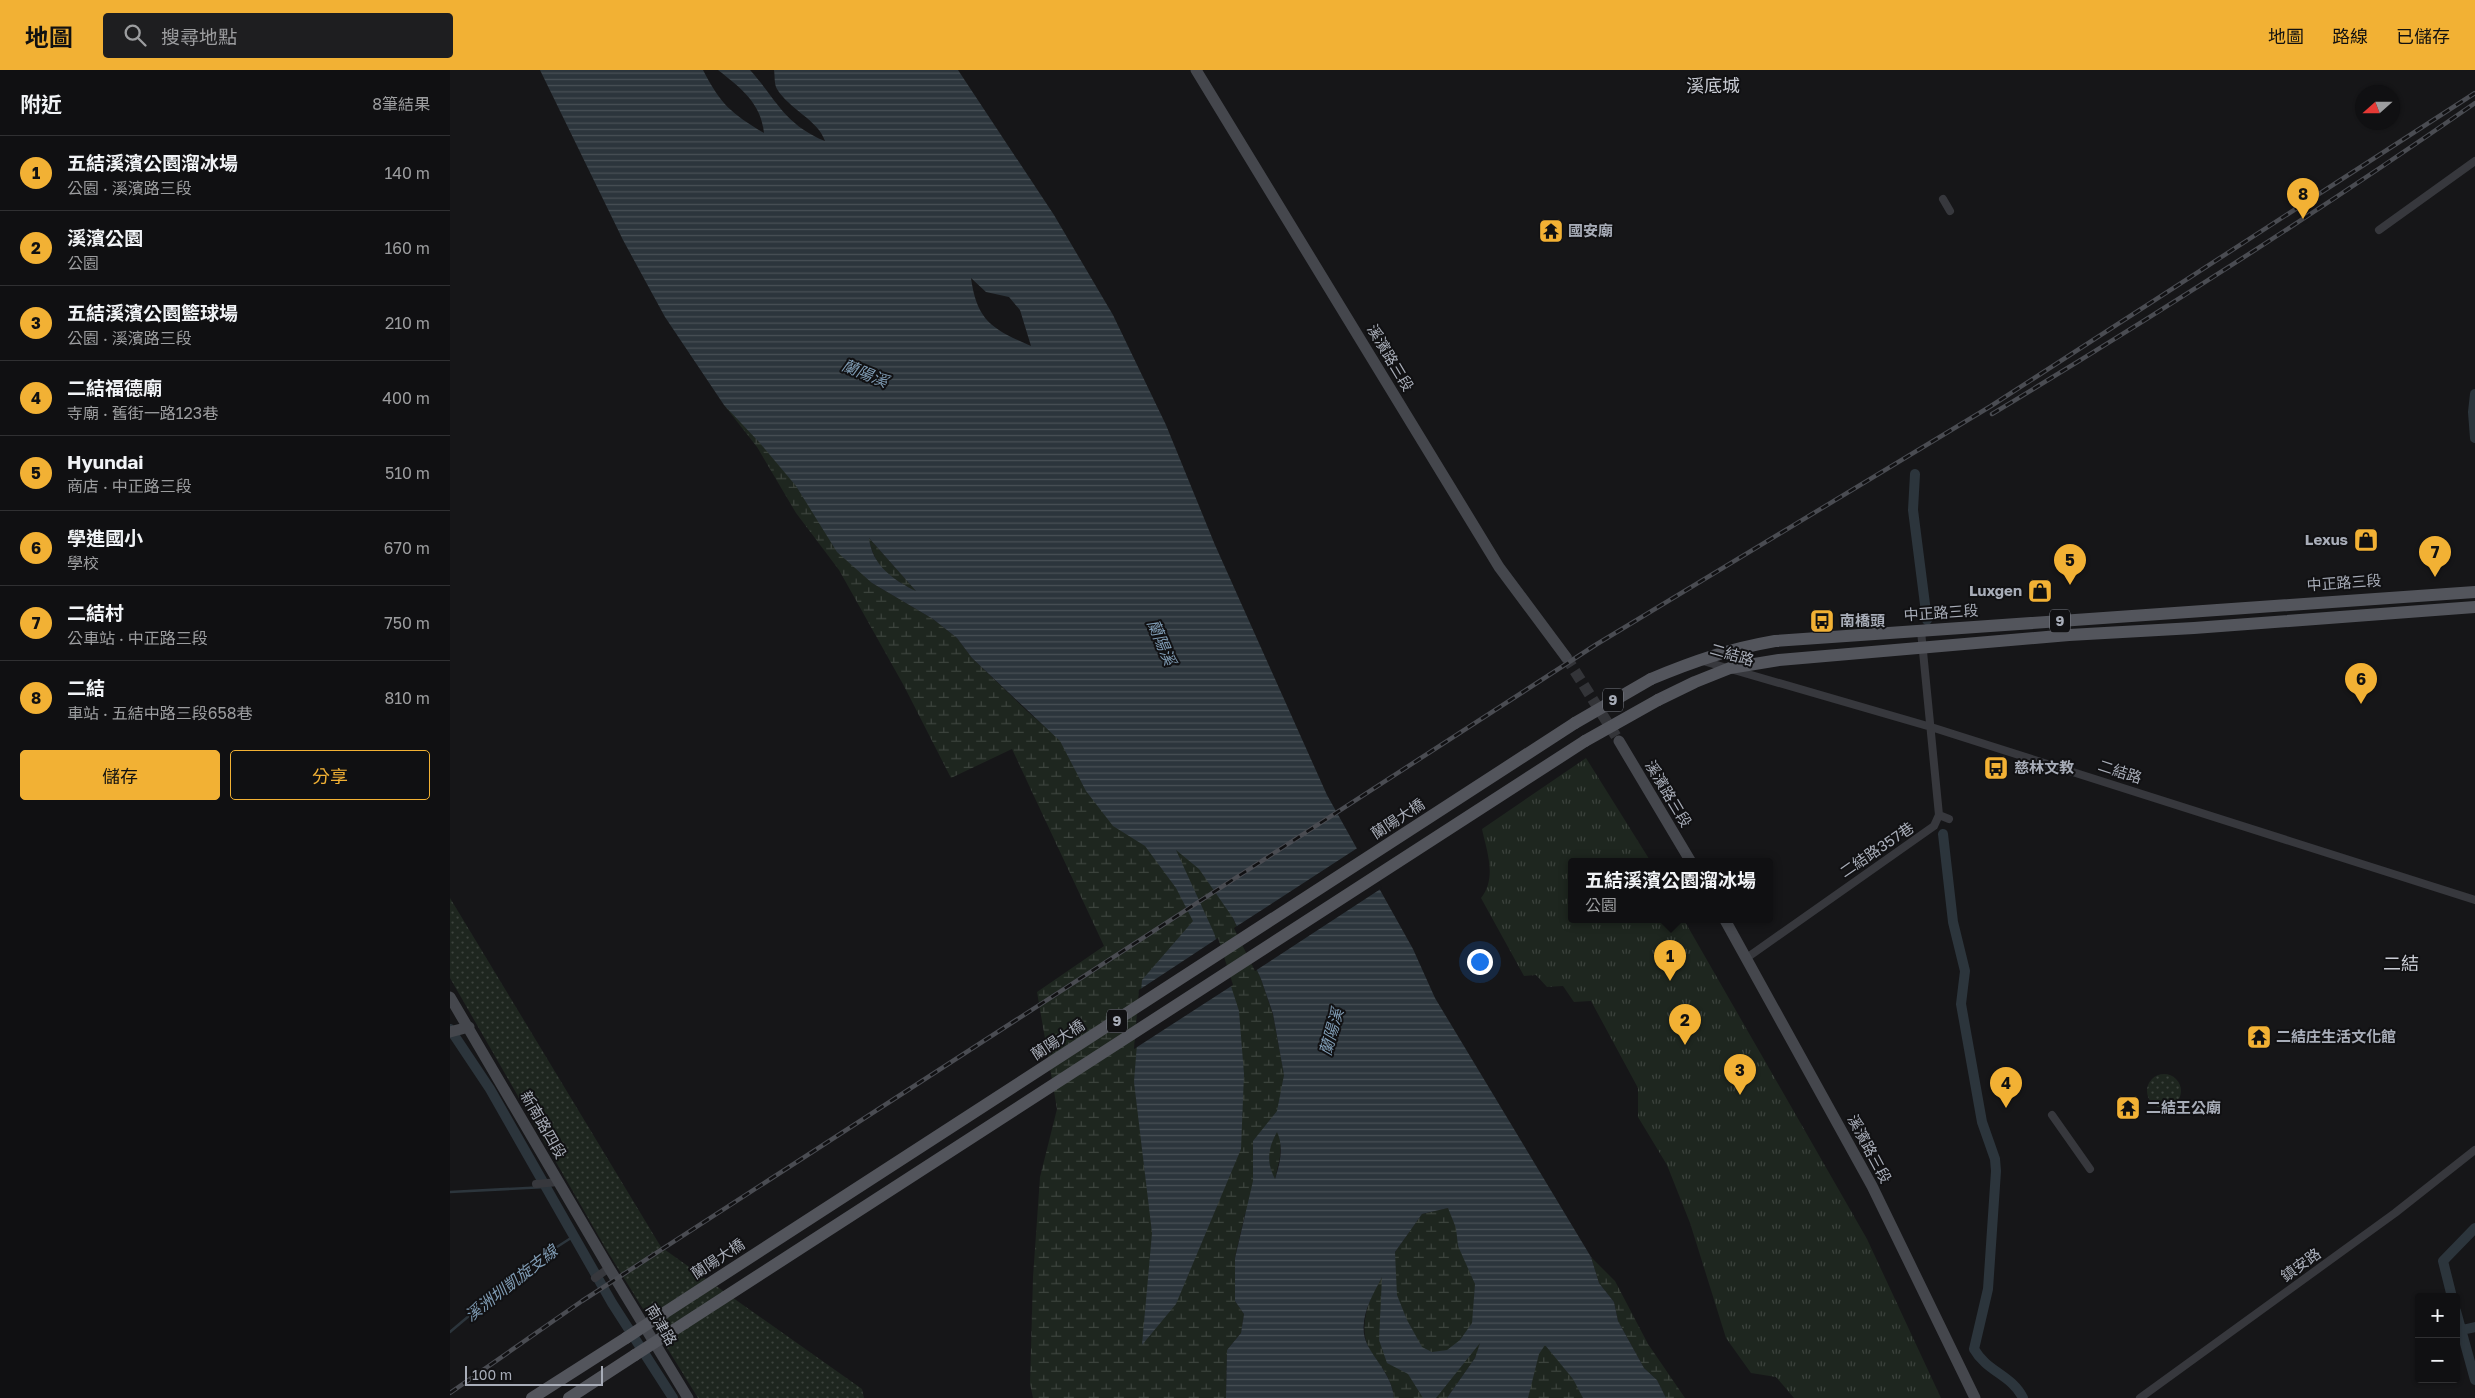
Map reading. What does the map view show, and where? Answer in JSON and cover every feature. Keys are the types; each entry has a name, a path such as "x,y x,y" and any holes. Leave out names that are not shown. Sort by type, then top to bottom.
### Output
{"main road":[{"name":"中正路三段","path":"1576,723 1651,679 1697,659 1740,647 1775,641 2475,592"},
{"path":"2300,603 2302,619"},
{"name":"9","path":"569,1398 1585,741 1658,700 1695,682 1730,668 1779,660 2069,635 2475,607"},
{"name":"蘭陽大橋","path":"532,1398 1296,906 1576,723"}],"street":[{"name":"溪濱路三段","path":"1196,70 1499,567 1566,657"},
{"path":"2379,230 2475,161"},
{"path":"1943,198 1950,211"},
{"path":"1921,631 1939,815 1949,819"},
{"name":"二結路","path":"1697,659 1931,727 2475,900"},
{"name":"溪濱路三段","path":"1619,742 1689,858"},
{"name":"二結路357巷","path":"1748,957 1921,837 1934,826 1939,815"},
{"name":"溪濱路三段","path":"1727,923 1748,957 1881,1204 1975,1398"},
{"name":"新南路四段","path":"450,997 469,1027 553,1183 605,1271"},
{"path":"452,1031 469,1027"},
{"path":"2052,1115 2090,1168"},
{"name":"鎮安路","path":"2140,1398 2388,1219 2475,1150"},
{"path":"536,1184 553,1183"},
{"path":"595,1278 605,1271"},
{"name":"南津路","path":"605,1271 688,1398"}],"green space":[{"path":"724,405 764,433 872,583 933,619 957,638 972,658 1027,711 1211,871 1261,979 1273,1015 1284,1074 1280,1157 1275,1179 1245,1214 1235,1257 1235,1301 1244,1314 1241,1333 1227,1350 1226,1398 1033,1398 1030,1384 1033,1277 1040,1177 1057,1109 1037,992 1104,946 1012,749 951,778 904,686 839,570 796,513 757,447"},
{"path":"868,537 918,593 891,577 885,571 875,558"},
{"path":"1586,758 1648,858 1568,858 1568,923 1686,923 1867,1239 1941,1398 1794,1398 1776,1377 1751,1373 1726,1338 1690,1223 1667,1165 1638,1117 1638,1088 1591,1001 1574,1002 1563,986 1547,987 1536,975 1524,976 1481,898 1489,882 1490,873 1482,829"},
{"path":"450,898 661,1247 862,1389 864,1398 698,1398 606,1249 450,978"},
{"path":"2164,1074 2171,1075 2176,1079 2180,1084 2180,1098 2176,1103 2171,1107 2164,1108 2157,1107 2152,1103 2148,1098 2147,1091 2148,1084 2152,1079 2157,1075"},
{"path":"1448,1208 1465,1215 1479,1282 1481,1341 1475,1358 1447,1398 1394,1398 1390,1381 1367,1344 1364,1328 1372,1293 1391,1258 1422,1214"},
{"path":"1591,1257 1615,1281 1648,1344 1685,1398 1666,1398 1657,1380 1644,1368 1618,1321 1614,1302 1599,1283"},
{"path":"1512,1281 1595,1398 1501,1398"}],"water":[{"name":"蘭陽溪","path":"540,70 703,70 715,92 728,107 743,120 764,133 759,113 749,97 718,70 750,70 790,119 811,134 825,141 816,127 782,96 777,89 774,70 958,70 1054,215 1113,315 1166,425 1215,545 1327,795 1413,949 1435,998 1591,1257 1599,1283 1614,1302 1618,1321 1644,1368 1657,1380 1666,1398 1583,1398 1573,1379 1545,1345 1539,1354 1528,1398 1447,1398 1475,1358 1480,1343 1436,1398 1423,1398 1408,1374 1387,1363 1379,1340 1382,1277 1366,1311 1364,1328 1368,1346 1388,1377 1394,1398 1226,1398 1227,1350 1241,1333 1244,1314 1235,1301 1235,1258 1253,1181 1253,1141 1277,1111 1284,1075 1273,1014 1261,979 1233,918 1199,869 1176,850 1214,933 1239,1011 1244,1074 1241,1149 1176,1304 1142,1345 1152,1233 1134,1082 1142,980 1193,921 1176,888 1145,846 1113,826 1086,791 1060,741 972,658 957,638 933,619 872,583 837,552 796,486 759,442 724,405 665,317 623,240","holes":["971,278 986,292 1009,297 1020,310 1031,346 1006,334 989,322 982,314 974,293","869,538 916,591 899,582 885,571 874,556","1277,1132 1281,1149 1275,1179 1269,1161 1270,1149","1448,1208 1456,1228 1458,1246 1475,1284 1472,1323 1460,1340 1447,1350 1432,1352 1422,1347 1407,1320 1397,1295 1395,1252 1422,1214"]}],"pier":[{"path":"1359,847 1382,888 1255,971 1234,928"},
{"path":"1218,938 1233,985 1134,1049 1139,990"}],"waterway":[{"path":"2475,394 2473,412 2475,438"},
{"path":"1915,474 1913,510 1927,620"},
{"path":"1943,834 1953,922 1965,971 1961,1004 1982,1122 1995,1159 1996,1171 1988,1289 1974,1349 1979,1357 2013,1384 2023,1398"},
{"path":"450,1029 490,1089 612,1303 673,1398"},
{"path":"450,1192 546,1187"},
{"path":"2451,1293 2443,1261 2475,1228"},
{"name":"溪洲圳凱旋支線","path":"450,1332 529,1265 574,1236"},
{"path":"2460,1326 2475,1380"},
{"path":"2462,1330 2475,1327"}],"tunnel":[{"path":"1566,657 1619,741"}],"railway":[{"path":"450,1393 582,1301 1597,644 1991,406 2475,93"},
{"path":"1992,414 2236,262 2356,184 2475,103"}],"place":[{"name":"二結","path":"2303,219"},
{"name":"國安廟","path":"1551,231"},
{"name":"Lexus","path":"2366,540"},
{"name":"二結村","path":"2435,577"},
{"name":"Hyundai","path":"2070,585"},
{"name":"Luxgen","path":"2040,591"},
{"name":"南橋頭","path":"1822,621"},
{"name":"學進國小","path":"2361,704"},
{"name":"慈林文教","path":"1996,768"},
{"name":"五結溪濱公園溜冰場","path":"1670,981"},
{"name":"二結庄生活文化館","path":"2259,1037"},
{"name":"溪濱公園","path":"1685,1045"},
{"name":"五結溪濱公園籃球場","path":"1740,1095"},
{"name":"二結福德廟","path":"2006,1108"},
{"name":"二結王公廟","path":"2128,1108"}],"district":[{"name":"溪底城","path":"1713,86"},
{"name":"二結","path":"2401,964"}]}
